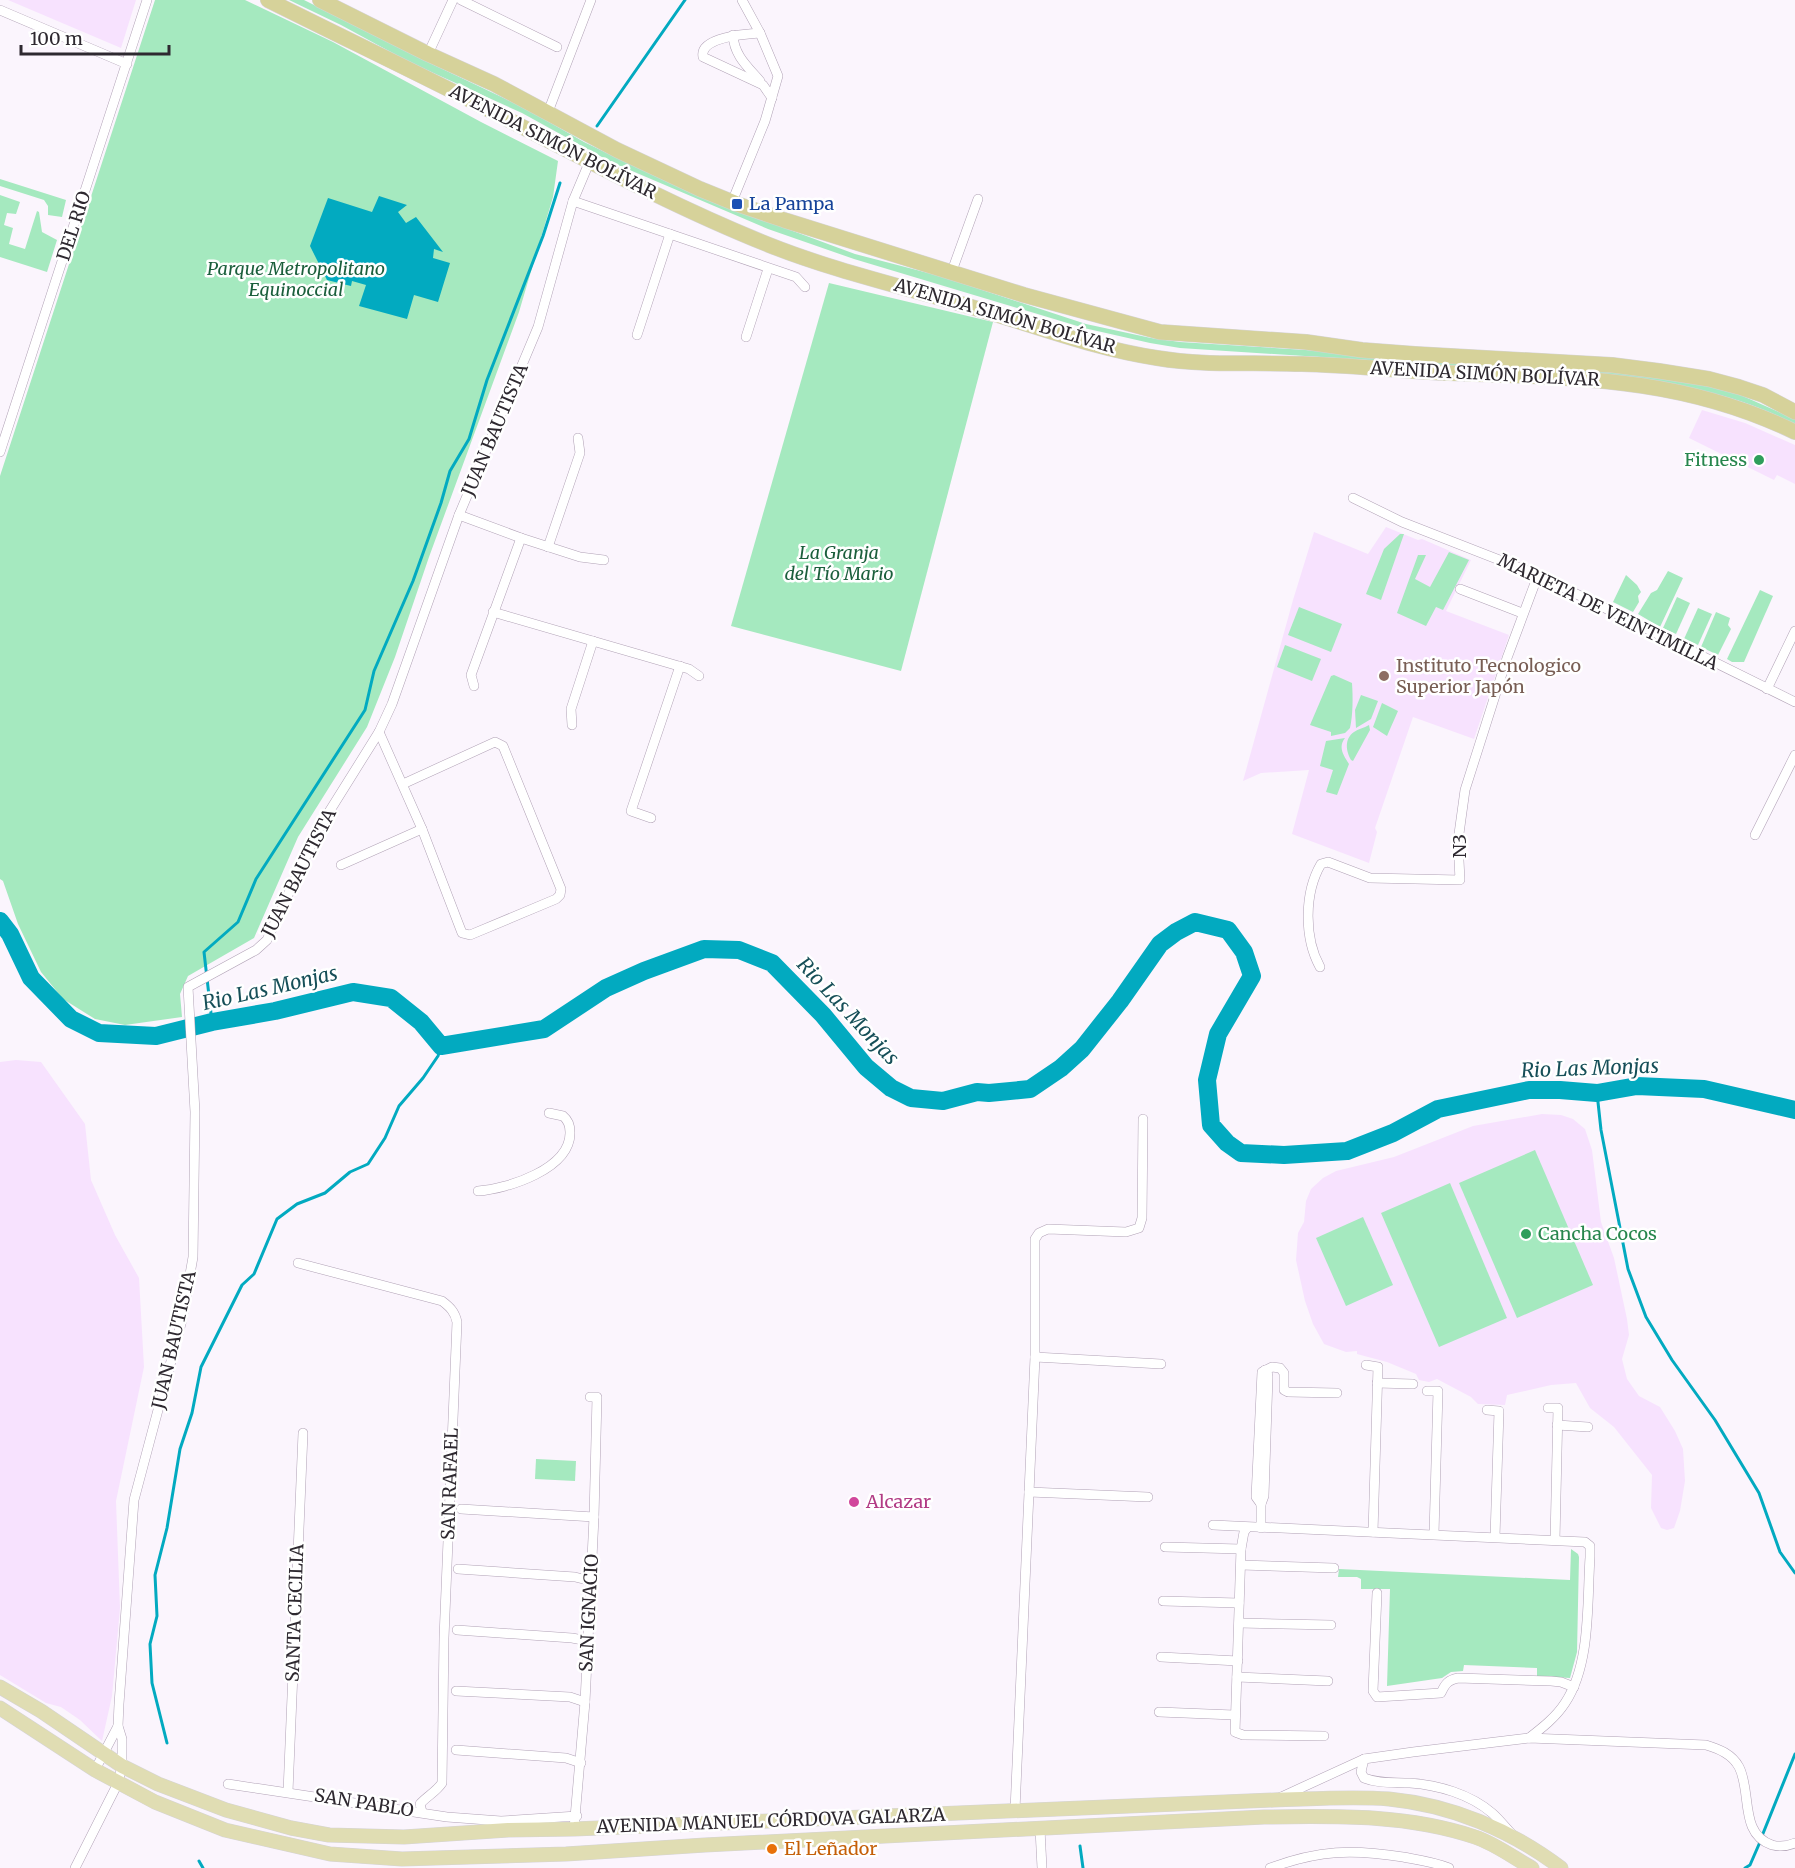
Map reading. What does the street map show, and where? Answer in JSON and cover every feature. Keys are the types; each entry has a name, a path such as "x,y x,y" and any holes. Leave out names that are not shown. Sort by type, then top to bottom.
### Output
{"highway":[{"name":"AVENIDA SIMÓN BOLÍVAR","path":"268,0 459,94 589,163 771,246 852,273 1070,337 1155,358 1200,363 1304,364 1614,381 1664,388 1713,400 1757,414 1795,432"},
{"name":"AVENIDA SIMÓN BOLÍVAR","path":"320,0 428,54 487,80 617,150 732,202 1024,295 1160,332 1306,342 1383,352 1612,365 1659,370 1739,387 1763,395 1795,412"}],"main road":[{"name":"AVENIDA MANUEL CÓRDOVA GALARZA","path":"0,1687 41,1711 122,1766 159,1784 226,1810 291,1828 329,1835 404,1837 504,1826 575,1822 1099,1808 1274,1800 1386,1799 1420,1803 1471,1818 1515,1837 1561,1868"},
{"name":"AVENIDA MANUEL CÓRDOVA GALARZA","path":"0,1708 95,1770 155,1802 225,1830 330,1854 402,1859 566,1854 716,1844 1264,1817 1376,1817 1404,1820 1477,1837 1532,1868"},
{"path":"1099,1808 1105,1813 1100,1826"},
{"path":"504,1826 508,1855"}],"street":[{"name":"DEL RIO","path":"0,452 147,0"},
{"path":"428,54 453,0"},
{"path":"461,0 557,47"},
{"path":"548,112 591,0"},
{"path":"732,202 772,98 778,76 760,33 742,0"},
{"path":"0,10 127,63"},
{"path":"760,33 733,35 704,47 701,52 703,57 763,85"},
{"path":"733,35 738,56 772,98"},
{"name":"JUAN BAUTISTA","path":"75,1868 117,1783 122,1766 122,1738 118,1726 134,1500 182,1320 192,1271 195,1112 188,987 256,950 267,940 319,828 379,732 400,682 459,515 538,327 573,201 589,163"},
{"path":"952,271 978,199"},
{"path":"573,201 796,277 805,287"},
{"path":"637,335 670,234"},
{"path":"746,337 768,269"},
{"path":"548,547 580,453 578,438"},
{"name":"MARIETA DE VEINTIMILLA","path":"1353,498 1402,522 1538,575 1795,702"},
{"path":"459,515 580,557 604,560"},
{"path":"474,686 471,675 521,538"},
{"name":"N3","path":"1320,967 1312,950 1308,918 1313,886 1322,864 1328,862 1370,878 1460,880 1458,841 1465,790 1522,613 1538,575"},
{"path":"1460,589 1522,613"},
{"path":"493,612 680,666 699,676"},
{"path":"1767,689 1795,631"},
{"path":"572,725 571,709 593,641"},
{"path":"651,818 632,811 680,666"},
{"path":"379,732 422,829 462,933 471,935 556,899 560,895 561,889 503,746 495,742 403,784"},
{"path":"1755,835 1795,755"},
{"path":"341,865 422,829"},
{"path":"478,1191 498,1189 515,1183 541,1172 560,1158 569,1141 569,1124 563,1116 549,1113"},
{"path":"1015,1810 1035,1357 1037,1236 1041,1231 1047,1229 1130,1232 1139,1228 1142,1218 1143,1119"},
{"name":"SAN RAFAEL","path":"298,1263 442,1301 450,1307 457,1322 444,1626 442,1784 420,1804 422,1812"},
{"path":"1035,1357 1161,1364"},
{"path":"1366,1365 1378,1366 1373,1532"},
{"path":"1261,1528 1268,1377 1265,1370 1272,1367 1280,1368 1284,1373 1284,1390 1288,1392 1337,1394"},
{"path":"1377,1383 1413,1384"},
{"path":"1427,1391 1438,1391 1434,1534"},
{"name":"SAN IGNACIO","path":"575,1822 585,1702 594,1517 594,1397"},
{"path":"1548,1408 1558,1408 1555,1540"},
{"path":"1487,1410 1499,1411 1495,1537"},
{"path":"1557,1425 1588,1427"},
{"name":"SANTA CECILIA","path":"288,1792 303,1433"},
{"path":"1029,1491 1148,1497"},
{"path":"461,1509 594,1517"},
{"path":"1213,1525 1585,1542 1590,1546 1581,1671 1558,1712 1529,1738"},
{"path":"1247,1528 1241,1549 1235,1731 1238,1734 1324,1736"},
{"path":"1166,1547 1241,1549"},
{"path":"1241,1566 1334,1568"},
{"path":"458,1569 575,1577 591,1581"},
{"path":"1377,1593 1373,1691 1377,1697 1441,1693 1450,1680 1458,1678 1551,1681 1574,1687"},
{"path":"1163,1601 1239,1603"},
{"path":"1239,1623 1331,1625"},
{"path":"457,1630 588,1641"},
{"path":"1161,1658 1238,1660"},
{"path":"1236,1677 1328,1681"},
{"path":"456,1690 570,1697 585,1702"},
{"path":"1159,1712 1234,1714"},
{"name":"JUAN BAUTISTA","path":"95,1770 118,1726"},
{"path":"1274,1800 1364,1759 1529,1738 1706,1744 1720,1750 1738,1764 1742,1774 1751,1826 1757,1835 1770,1844 1778,1846 1795,1843"},
{"path":"456,1750 566,1758 581,1763"},
{"path":"1364,1759 1361,1772 1364,1778 1382,1783 1428,1785 1457,1794 1491,1812 1515,1837"},
{"name":"SAN PABLO","path":"228,1784 504,1826"},
{"path":"1040,1829 1042,1868"},
{"path":"1270,1868 1326,1852 1346,1851 1412,1859 1449,1868"}],"shaded area":[{"path":"8,0 136,0 121,48"},
{"path":"1702,410 1745,423 1795,445 1795,484 1777,475 1774,480 1689,438"},
{"name":"Instituto Tecnologico Superior Japón","path":"1386,527 1418,540 1422,539 1471,560 1446,611 1509,635 1474,739 1413,717 1375,828 1377,832 1369,863 1292,834 1309,770 1261,773 1243,781 1314,532 1368,554"},
{"path":"16,1060 41,1062 85,1124 91,1180 115,1235 139,1278 144,1367 116,1501 120,1608 112,1696 102,1741 80,1720 61,1707 46,1703 0,1675 0,1062"},
{"path":"1542,1114 1561,1115 1573,1119 1585,1129 1592,1150 1601,1222 1614,1258 1627,1319 1629,1335 1622,1359 1627,1379 1639,1396 1660,1407 1683,1449 1685,1481 1680,1511 1674,1528 1667,1530 1661,1528 1651,1508 1652,1475 1614,1427 1590,1408 1576,1383 1551,1385 1507,1395 1505,1405 1478,1404 1471,1397 1437,1379 1429,1382 1419,1380 1416,1374 1387,1362 1357,1354 1357,1351 1346,1352 1324,1344 1313,1324 1305,1301 1296,1260 1298,1233 1304,1222 1306,1201 1311,1189 1323,1178 1336,1171 1394,1157 1473,1126"}],"green space":[{"name":"Parque Metropolitano Equinoccial","path":"155,0 245,0 333,42 558,161 553,197 519,312 429,557 395,657 367,727 298,837 254,938 188,976 180,994 182,1017 125,1025 95,1019 63,999 41,972 18,924 3,881 0,879 0,476"},
{"path":"289,0 304,0 525,108 584,142 655,176 739,211 855,254 940,276 1086,324 1180,342 1564,366 1689,382 1736,393 1795,419 1795,425 1736,400 1631,377 1180,348 1084,328 854,259 768,229 611,162 522,113 409,62"},
{"path":"0,179 66,200 62,217 48,215 48,206 44,200 0,186"},
{"path":"0,195 20,202 16,214 7,213 4,225 13,228 9,244 25,249 37,211 42,232 57,240 47,272 0,257"},
{"name":"La Granja del Tío Mario","path":"829,283 993,322 901,671 731,626"},
{"path":"1400,534 1404,534 1381,600 1366,594 1384,549"},
{"path":"1449,552 1469,560 1443,610 1436,607 1426,626 1397,613 1418,555 1426,555 1415,579 1430,587"},
{"path":"1668,571 1683,578 1660,627 1638,614 1651,593 1657,590"},
{"path":"1626,575 1641,592 1638,596 1639,602 1633,612 1613,602"},
{"path":"1760,590 1773,596 1744,662 1732,662 1727,659"},
{"path":"1677,597 1690,603 1676,634 1663,628"},
{"path":"1299,607 1342,624 1331,652 1288,635"},
{"path":"1698,608 1712,614 1698,645 1684,639"},
{"path":"1716,612 1730,618 1728,625 1731,629 1718,655 1701,647"},
{"path":"1285,645 1321,659 1312,681 1277,667"},
{"path":"1334,675 1352,683 1353,700 1350,728 1345,733 1331,736 1331,732 1310,725 1331,676"},
{"path":"1361,695 1378,701 1371,719 1356,728 1355,710"},
{"path":"1382,703 1398,711 1387,736 1373,727"},
{"path":"1369,725 1370,730 1353,761 1348,753 1347,742 1356,731"},
{"path":"1345,738 1342,748 1349,764 1337,795 1326,792 1333,770 1320,766 1326,741"},
{"name":"Cancha Cocos","path":"1535,1150 1593,1285 1517,1318 1459,1183"},
{"path":"1450,1183 1507,1318 1439,1347 1381,1213"},
{"path":"1363,1217 1393,1285 1346,1306 1316,1238"},
{"path":"536,1459 576,1461 575,1481 535,1479"},
{"path":"1571,1549 1579,1557 1577,1652 1570,1678 1537,1676 1537,1668 1464,1665 1463,1671 1451,1672 1442,1678 1387,1686 1390,1589 1361,1589 1361,1579 1338,1577 1339,1569 1570,1580"}],"water":[{"path":"379,196 407,205 398,212 406,223 416,217 443,252 434,249 433,258 450,263 438,302 414,295 407,319 359,306 366,285 352,281 351,286 327,280 310,246 328,198 372,212"}],"waterway":[{"path":"597,126 685,0"},
{"path":"212,1022 204,952 238,922 256,879 365,710 374,671 413,581 450,471 469,439 487,380 543,236 560,183"},
{"name":"Rio Las Monjas","path":"0,921 10,934 31,978 71,1019 99,1033 156,1036 353,992 391,998 421,1022 441,1046 544,1029 606,988 644,971 704,949 739,950 772,963 823,1015 866,1067 891,1088 911,1098 943,1101 977,1092 1030,1089 1061,1068 1082,1049 1120,1001 1160,944 1195,922 1228,930 1244,952 1252,976 1218,1034 1207,1080 1211,1125 1227,1143 1241,1153 1284,1155 1347,1151 1393,1133 1438,1109 1529,1090 1597,1093 1637,1086 1704,1089 1795,1110"},
{"path":"167,1743 152,1683 150,1644 157,1616 155,1575 167,1528 180,1449 192,1413 201,1367 242,1285 254,1274 277,1219 297,1204 325,1193 350,1172 368,1164 385,1138 399,1106 423,1078 438,1056 441,1046"},
{"path":"1597,1093 1601,1130 1628,1269 1646,1317 1672,1360 1715,1420 1759,1493 1780,1552 1795,1573"},
{"path":"1762,1836 1795,1754"},
{"path":"1745,1868 1750,1865 1760,1842"},
{"path":"1080,1846 1083,1868"},
{"path":"199,1861 203,1868"}],"place":[{"name":"La Pampa","path":"737,204"},
{"name":"Fitness","path":"1759,460"},
{"name":"Instituto Tecnologico Superior Japón","path":"1384,676"},
{"name":"Cancha Cocos","path":"1526,1234"},
{"name":"Alcazar","path":"854,1502"},
{"name":"El Leñador","path":"772,1849"}]}
